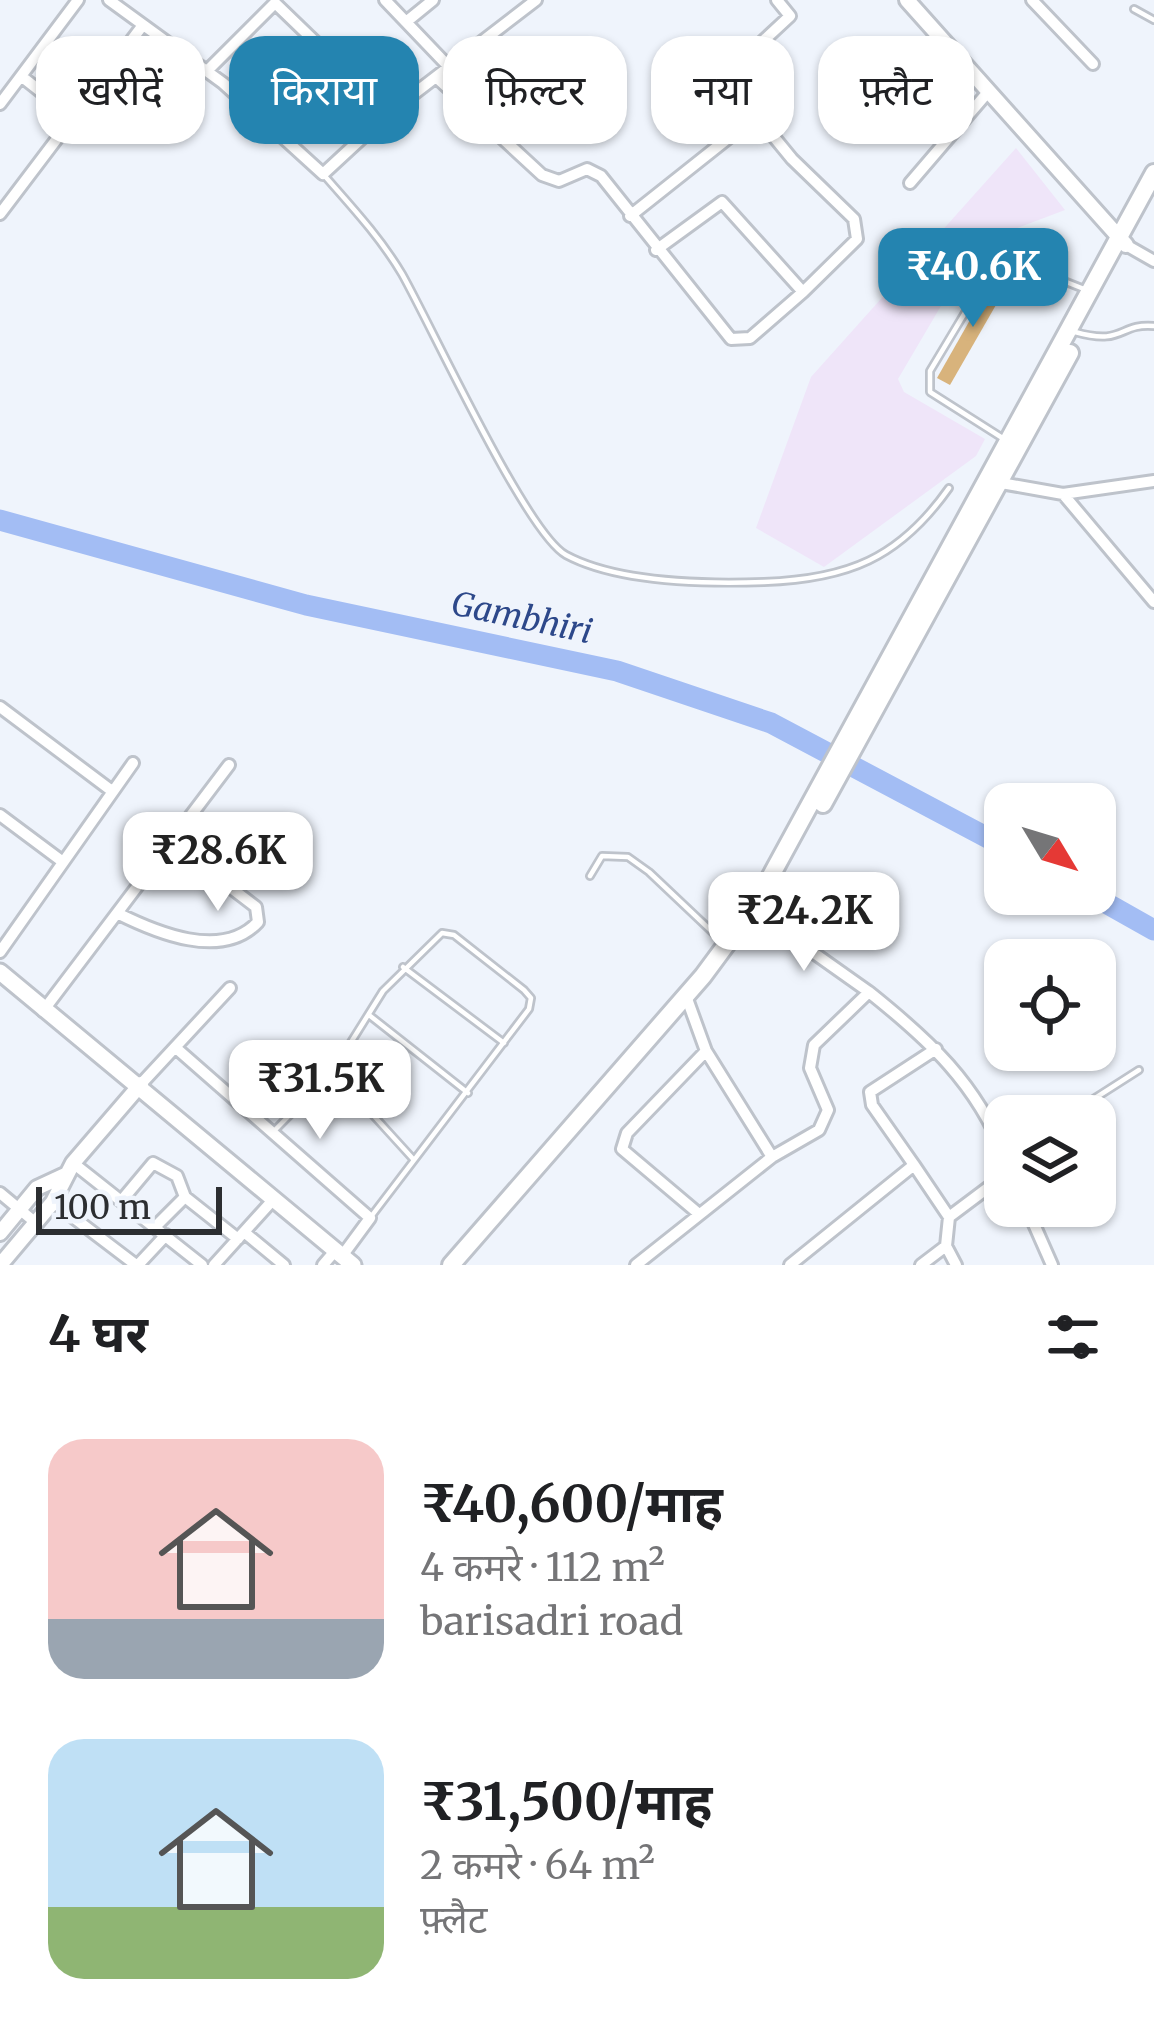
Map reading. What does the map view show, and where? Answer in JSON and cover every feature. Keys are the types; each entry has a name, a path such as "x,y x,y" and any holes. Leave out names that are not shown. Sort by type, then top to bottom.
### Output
{"main road":[{"path":"724,951 734,950 756,924 1122,243 1154,173"},
{"path":"1122,243 1154,194"},
{"path":"451,1265 724,951 981,505 1001,483 1014,444"},
{"path":"0,973 141,1084 343,1258"}],"street":[{"path":"0,104 78,0"},
{"path":"109,0 207,71 323,174 355,144"},
{"path":"127,14 140,0"},
{"path":"385,0 443,61"},
{"path":"406,22 434,0"},
{"path":"769,36 790,16 776,0"},
{"path":"907,0 1122,243 1154,261"},
{"path":"1032,0 1093,64"},
{"path":"488,36 532,1"},
{"path":"242,36 275,3 310,36"},
{"path":"134,36 142,25"},
{"path":"207,71 229,49"},
{"path":"419,90 443,72"},
{"path":"21,76 36,88"},
{"path":"436,77 443,83"},
{"path":"910,183 988,92"},
{"path":"0,214 53,144"},
{"path":"510,144 551,180 595,172 731,339 750,338 856,239 858,226 782,144"},
{"path":"630,216 721,144"},
{"path":"656,250 722,202 803,292"},
{"path":"1001,483 1063,494 1154,481"},
{"path":"1063,494 1154,602"},
{"path":"0,706 112,791"},
{"path":"0,952 133,763"},
{"path":"43,1011 229,765"},
{"path":"0,815 63,862"},
{"path":"117,913 158,933 187,939 237,935 258,922 256,907 171,842"},
{"path":"756,924 804,946 868,992 957,1068 984,1106"},
{"path":"0,1265 53,1202 69,1169 230,988"},
{"path":"636,1265 772,1157 825,1122 826,1100 810,1068 814,1045 868,992"},
{"path":"686,996 706,1051 772,1157"},
{"path":"176,1048 370,1218 343,1258 323,1265"},
{"path":"935,1048 870,1092 872,1105 949,1217 946,1246 956,1265"},
{"path":"698,1214 627,1155 622,1141 706,1051"},
{"path":"122,1200 153,1163 177,1175 185,1197 284,1265"},
{"path":"790,1265 914,1166"},
{"path":"69,1169 122,1200 200,1264"},
{"path":"0,1233 37,1188 69,1169"},
{"path":"949,1217 984,1191"},
{"path":"0,1192 36,1223"},
{"path":"53,1202 137,1265 185,1197"},
{"path":"214,1265 272,1201"},
{"path":"1035,1227 1052,1265"},
{"path":"921,1265 946,1246"}],"lane":[{"path":"1134,9 1154,20"},
{"path":"323,174 399,270 533,522 568,556 628,573 745,583 816,580 873,560 903,538 949,488"},
{"path":"1014,444 940,402 930,392 930,371 993,266 1016,262 1095,293"},
{"path":"1074,332 1116,339 1139,326 1154,326"},
{"path":"590,876 602,856 628,857 724,951"},
{"path":"273,1131 333,1072 403,967 437,936 454,935 531,998 505,1043 370,1218"},
{"path":"403,967 505,1043"},
{"path":"369,1015 468,1093"},
{"path":"1099,1095 1139,1070"},
{"path":"333,1072 415,1160"}],"shaded area":[{"path":"1016,148 1065,210 978,243 898,379 904,392 985,439 976,456 824,567 756,528 811,377"}],"building":[{"path":"995,276 1008,284 950,385 937,378"}],"waterway":[{"name":"Gambhiri","path":"0,520 306,605 617,671 771,723 984,836"},
{"name":"Gambhiri","path":"1116,909 1154,930"}]}
